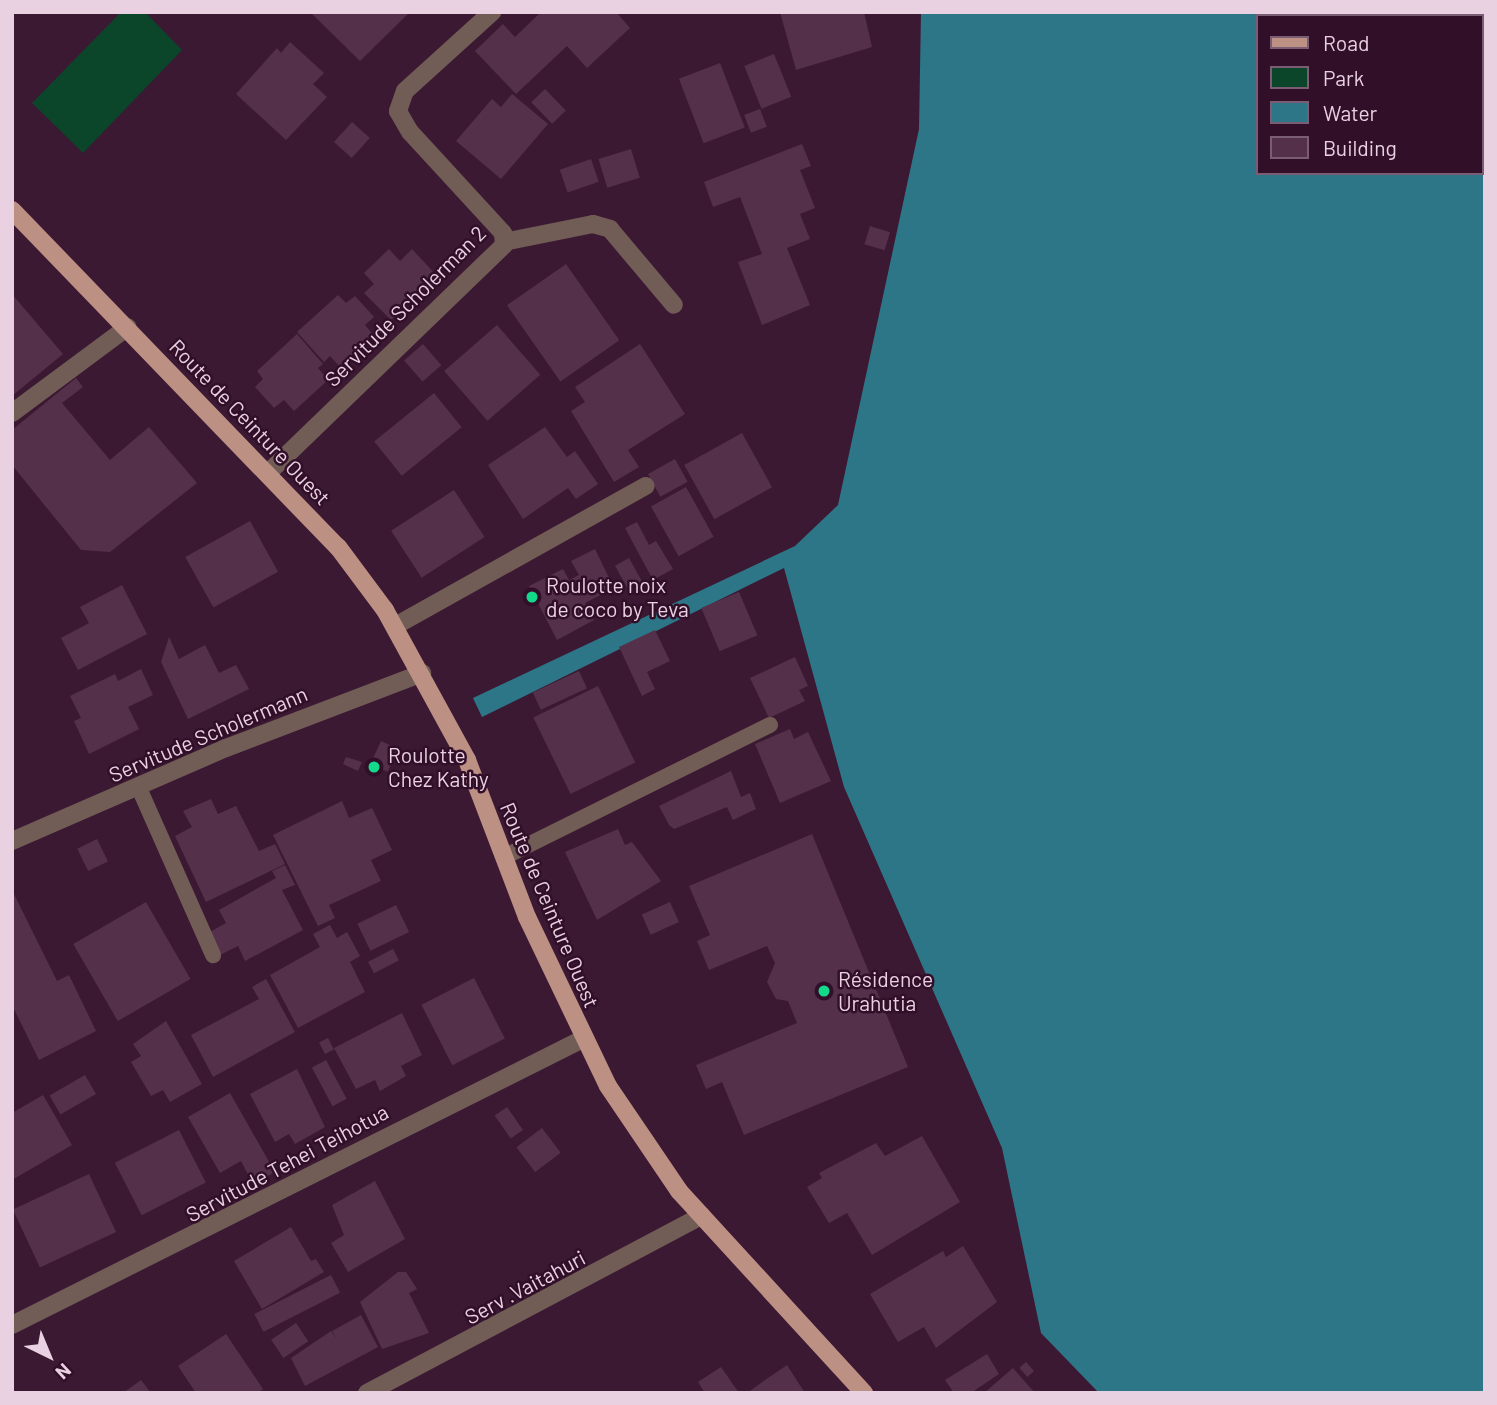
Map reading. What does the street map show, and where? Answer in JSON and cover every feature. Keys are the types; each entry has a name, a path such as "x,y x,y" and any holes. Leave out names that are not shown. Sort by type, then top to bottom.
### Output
{"main road":[{"name":"Route de Ceinture Ouest","path":"12,209 338,547 395,626 467,760 503,857 583,1039 634,1127 702,1216 864,1393"}],"street":[{"name":"Servitude Scholerman 2","path":"268,473 504,242 503,233 410,132 398,111 405,91 492,12"},
{"path":"504,242 593,224 610,229 674,305"},
{"path":"12,413 128,327"},
{"path":"395,626 645,486"},
{"name":"Servitude Scholermann","path":"12,841 422,673"},
{"name":"Servitude Tehei Teihotua","path":"12,1325 583,1039"},
{"name":"Serv .Vaitahuri","path":"367,1393 702,1216"}],"lane":[{"path":"503,857 770,724"},
{"path":"138,788 213,955"}],"green space":[{"path":"121,12 145,12 182,50 83,153 32,103"}],"water":[{"path":"921,12 1485,12 1485,1393 1099,1393 1041,1333 1002,1148 844,787 784,568 482,717 473,698 795,546 838,505 919,129"}],"building":[{"path":"310,12 410,12 360,61"},
{"path":"541,12 616,12 630,28 587,68 567,46 516,94 475,51 503,24 515,37"},
{"path":"780,12 864,12 872,47 796,70"},
{"path":"290,42 324,73 313,84 327,97 286,140 236,94 277,48 281,53"},
{"path":"774,54 791,97 762,109 744,66"},
{"path":"720,63 745,127 704,143 679,79"},
{"path":"545,89 566,111 552,124 531,102"},
{"path":"512,94 548,124 501,179 456,141 492,99 501,107"},
{"path":"760,109 767,127 751,133 744,115"},
{"path":"352,122 370,138 352,158 334,142"},
{"path":"802,144 811,166 800,170 815,208 800,214 810,239 787,248 810,305 762,325 738,262 762,254 740,197 713,207 704,182"},
{"path":"631,149 640,178 607,188 598,159"},
{"path":"591,159 599,182 568,192 560,170"},
{"path":"870,226 890,232 885,250 864,244"},
{"path":"389,249 400,261 412,249 438,277 391,320 364,293 374,284 364,273"},
{"path":"566,264 619,340 560,381 507,305"},
{"path":"12,294 63,354 12,396"},
{"path":"338,295 346,303 355,296 374,317 365,325 375,337 341,368 330,356 324,362 297,332"},
{"path":"497,325 540,375 487,421 444,371"},
{"path":"297,334 323,364 318,368 328,380 294,411 284,400 274,408 255,387 263,379 257,371"},
{"path":"423,344 441,365 423,382 404,360"},
{"path":"640,344 685,414 628,450 639,467 614,482 571,411 585,402 575,387"},
{"path":"76,378 83,387 62,403 110,460 149,427 197,483 110,552 81,550 12,465 12,430"},
{"path":"434,393 462,427 402,476 374,441"},
{"path":"545,427 567,457 575,451 598,484 576,499 568,488 523,519 488,465"},
{"path":"742,433 772,487 714,519 684,465"},
{"path":"675,459 688,482 660,497 648,474"},
{"path":"686,487 714,537 679,556 651,506"},
{"path":"454,490 484,537 422,578 391,531"},
{"path":"250,521 278,572 213,608 185,557"},
{"path":"637,522 649,545 656,541 673,569 653,580 625,528"},
{"path":"595,549 614,588 585,603 594,620 557,640 529,586 563,569 569,580 579,575 571,561"},
{"path":"629,558 643,583 629,591 615,566"},
{"path":"122,585 147,634 78,670 61,638 89,623 80,607"},
{"path":"739,592 757,635 720,651 701,608"},
{"path":"655,630 670,661 647,672 655,689 642,696 619,647"},
{"path":"169,637 179,659 205,645 219,673 236,665 249,689 188,719 161,662"},
{"path":"795,657 808,686 799,690 805,701 769,718 750,678"},
{"path":"141,669 153,695 128,707 139,729 89,754 74,721 81,718 70,696 115,674 118,681"},
{"path":"579,671 587,688 541,710 533,693"},
{"path":"598,686 635,762 571,794 533,718"},
{"path":"790,729 794,739 808,732 831,781 780,803 755,744"},
{"path":"381,741 398,749 388,772 370,764"},
{"path":"346,757 362,762 358,771 343,764"},
{"path":"731,771 741,797 750,793 756,809 733,820 727,807 674,829 669,825 659,806"},
{"path":"211,799 218,814 236,806 259,851 275,844 285,864 206,902 175,836 192,827 183,811"},
{"path":"342,801 349,818 372,808 392,850 371,860 381,881 329,905 335,918 318,926 273,835"},
{"path":"618,829 625,845 632,842 661,881 597,920 565,852"},
{"name":"Résidence Urahutia","path":"812,834 908,1067 744,1135 722,1082 706,1089 696,1065 797,1023 788,1001 776,999 767,982 775,963 767,946 709,970 697,941 710,935 689,886"},
{"path":"97,839 108,861 88,871 77,849"},
{"path":"285,865 295,885 282,890 303,930 245,961 238,946 220,955 208,933 226,923 219,910 276,878 272,871"},
{"path":"12,890 57,981 69,975 96,1031 39,1060 12,1005"},
{"path":"146,902 190,979 118,1021 73,944"},
{"path":"670,902 679,922 651,935 642,915"},
{"path":"396,905 409,932 371,951 357,924"},
{"path":"330,925 337,938 347,932 360,956 350,962 365,992 298,1028 270,975 320,947 313,934"},
{"path":"393,949 399,961 374,973 368,962"},
{"path":"474,978 505,1039 452,1065 421,1005"},
{"path":"266,979 295,1032 213,1077 191,1035 259,999 252,987"},
{"path":"402,1013 422,1055 401,1066 406,1076 380,1091 375,1080 356,1089 334,1048"},
{"path":"166,1021 202,1084 170,1102 163,1090 151,1096 131,1062 141,1056 133,1044"},
{"path":"328,1038 334,1050 325,1054 319,1043"},
{"path":"326,1060 347,1099 333,1106 312,1068"},
{"path":"297,1069 325,1127 295,1144 289,1134 275,1142 250,1094"},
{"path":"85,1075 96,1094 60,1115 49,1096"},
{"path":"230,1093 275,1172 253,1184 241,1161 220,1173 188,1117"},
{"path":"43,1095 72,1145 12,1180 12,1113"},
{"path":"507,1107 523,1130 511,1139 495,1116"},
{"path":"542,1128 561,1153 535,1172 516,1147"},
{"path":"179,1130 206,1183 142,1215 115,1163"},
{"path":"922,1136 960,1202 872,1255 847,1213 829,1223 807,1187 822,1178 819,1173 876,1143 885,1156"},
{"path":"89,1174 116,1232 40,1268 13,1209"},
{"path":"375,1181 405,1239 348,1272 331,1243 344,1235 332,1205"},
{"path":"291,1227 311,1261 316,1259 324,1272 262,1309 234,1261"},
{"path":"963,1246 997,1302 936,1348 924,1327 898,1342 870,1294 943,1251 946,1257"},
{"path":"398,1272 406,1272 417,1289 409,1293 429,1333 382,1349 360,1302"},
{"path":"331,1275 340,1293 263,1332 254,1314"},
{"path":"361,1315 378,1347 305,1386 291,1358 331,1331 337,1339 332,1331"},
{"path":"296,1323 308,1341 283,1358 271,1340"},
{"path":"226,1334 263,1389 258,1393 196,1393 178,1366"},
{"path":"987,1354 999,1374 971,1393 954,1393 945,1380"},
{"path":"1026,1362 1034,1371 1027,1377 1019,1368"},
{"path":"787,1365 805,1393 747,1393 768,1378"},
{"path":"721,1367 739,1393 705,1393 698,1382"},
{"path":"1013,1368 1035,1393 984,1393"},
{"path":"141,1380 151,1393 123,1393"}],"place":[{"name":"Roulotte noix de coco by Teva","path":"532,597"},
{"name":"Roulotte Chez Kathy","path":"374,767"},
{"name":"Résidence Urahutia","path":"824,991"}]}
